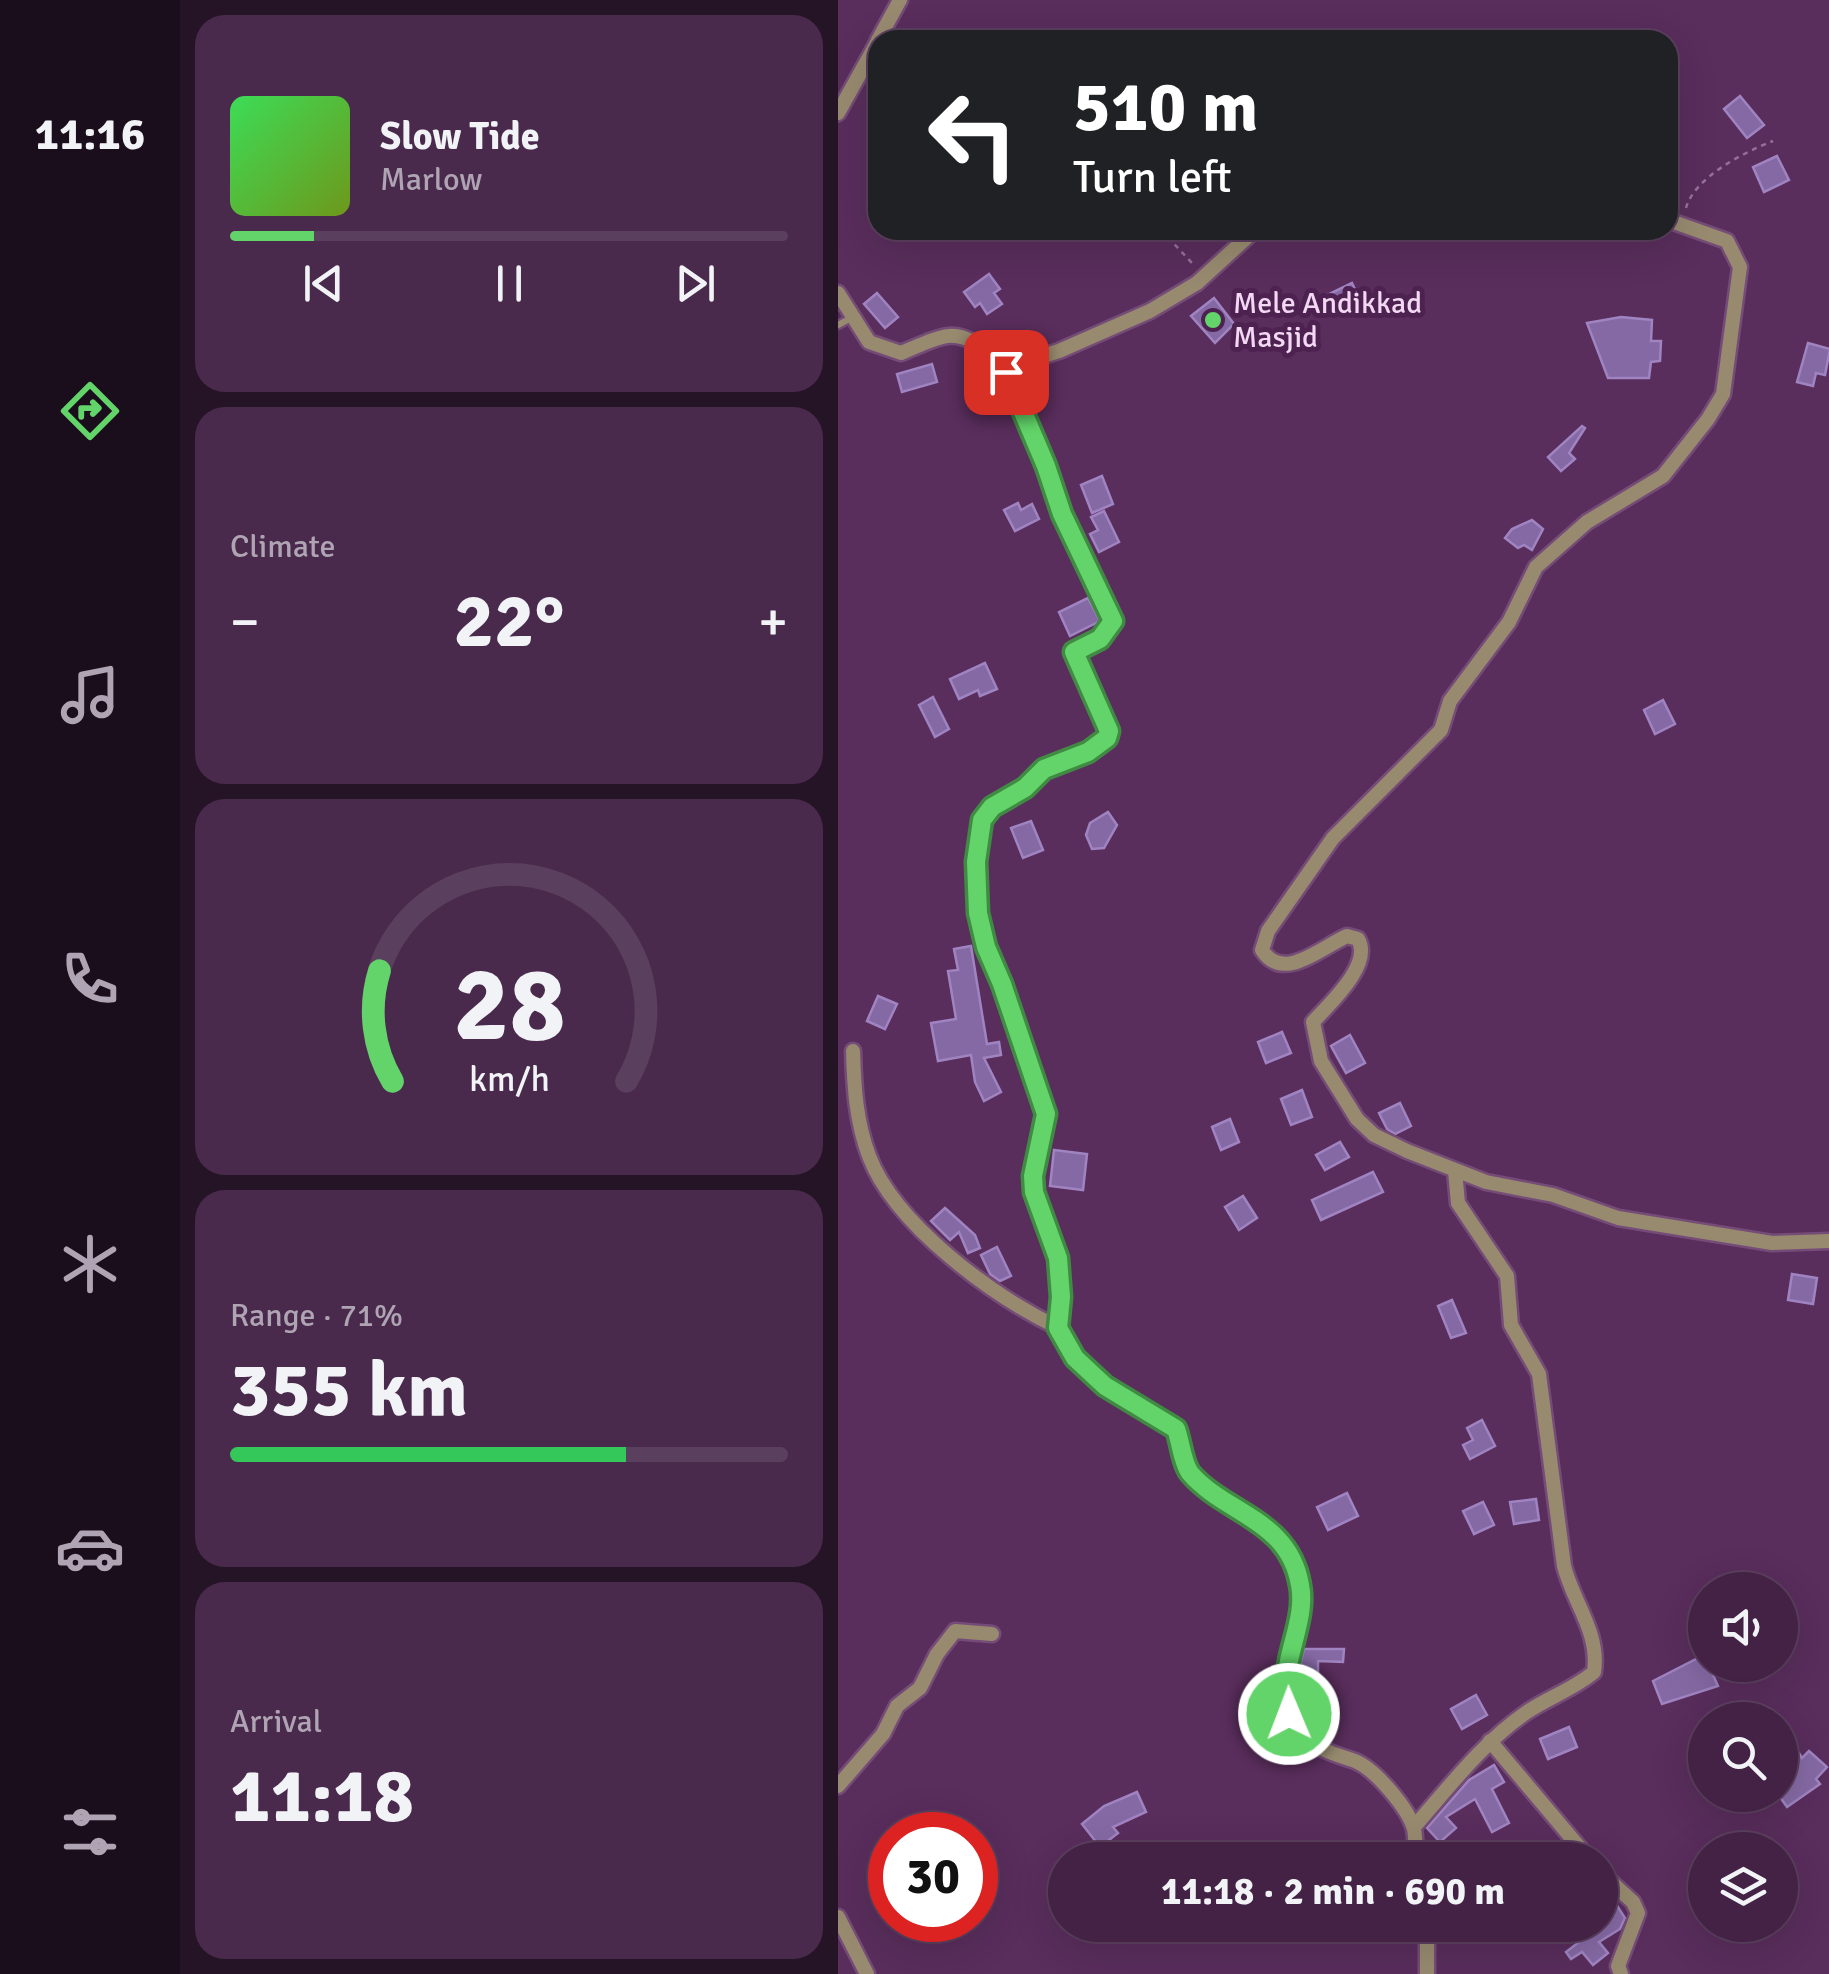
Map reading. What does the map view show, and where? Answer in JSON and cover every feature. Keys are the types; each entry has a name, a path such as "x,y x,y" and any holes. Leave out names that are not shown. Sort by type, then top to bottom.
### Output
{"street":[{"path":"884,30 900,0"},
{"path":"838,113 868,58"},
{"path":"1678,223 1727,242 1740,267 1723,394 1663,476 1587,522 1536,566 1508,622 1450,701 1441,730 1333,838 1263,940 1262,950 1270,961 1293,965 1347,936 1358,939 1363,953 1349,979 1313,1022 1321,1061 1357,1119 1374,1135 1455,1171 1653,1225 1772,1243 1830,1241"},
{"path":"838,293 845,321 869,342 901,353 946,334 962,335 1009,358 1034,358 1150,311 1205,276 1245,240"},
{"path":"1009,358 1006,372 1062,514 1113,621 1100,639 1074,652 1109,731 1107,738 1088,752 1044,769 1025,788 992,807 982,820 976,862 978,913 986,947 1046,1114 1033,1176 1034,1192 1058,1258 1058,1328"},
{"path":"853,1051 854,1100 869,1156 880,1180 910,1216 981,1284 1058,1328 1075,1358 1105,1386 1176,1429 1187,1469 1208,1491 1238,1505 1280,1540 1300,1584 1298,1629 1285,1688 1289,1714 1309,1740 1358,1762 1379,1777 1414,1827 1415,1842"},
{"path":"1414,1827 1490,1741 1529,1710 1583,1682 1594,1672 1596,1658 1594,1641 1570,1592 1564,1566 1539,1374 1511,1325 1507,1276 1458,1204 1455,1171"},
{"path":"838,1786 883,1734 897,1706 920,1688 937,1654 955,1631 992,1634"},
{"path":"1490,1741 1575,1842"},
{"path":"1618,1888 1633,1902 1638,1913 1618,1966 1621,1974"},
{"path":"838,1917 867,1974"},
{"path":"1427,1942 1427,1974"}],"path":[{"path":"1678,216 1689,195 1749,150 1772,142"},
{"path":"1171,240 1205,276"}],"building":[{"path":"1740,96 1764,125 1747,138 1724,109"},
{"path":"1777,156 1789,180 1764,192 1753,167"},
{"path":"989,274 1000,289 994,293 1002,304 987,314 980,303 975,307 964,292"},
{"path":"1352,283 1361,302 1336,314 1327,295"},
{"path":"877,293 898,317 885,328 864,304"},
{"name":"Mele Andikkad Masjid","path":"1214,298 1234,324 1215,343 1191,316"},
{"path":"1621,317 1652,320 1651,341 1661,341 1660,361 1651,362 1649,378 1608,378 1587,323"},
{"path":"1808,343 1830,349 1825,375 1816,373 1813,386 1797,382"},
{"path":"932,364 937,382 902,392 897,374"},
{"path":"1582,426 1585,428 1569,453 1575,459 1561,471 1548,457"},
{"path":"1102,476 1113,504 1092,513 1081,485"},
{"path":"1018,503 1021,510 1032,504 1039,519 1015,531 1004,510"},
{"path":"1104,511 1119,542 1099,552 1090,534 1098,530 1091,517"},
{"path":"1532,520 1543,529 1532,550 1524,545 1518,548 1505,538 1512,529"},
{"path":"1088,598 1100,621 1070,636 1059,612"},
{"path":"985,663 997,689 980,696 978,690 959,699 950,679"},
{"path":"933,697 949,729 935,737 919,705"},
{"path":"1663,700 1675,724 1655,734 1644,710"},
{"path":"1108,812 1117,825 1104,848 1092,849 1086,835 1090,823"},
{"path":"1031,821 1043,850 1023,858 1011,828"},
{"path":"971,946 987,1044 999,1042 1001,1055 984,1058 1001,1092 984,1101 975,1082 971,1055 938,1061 931,1023 956,1019 948,971 958,970 954,949"},
{"path":"878,996 897,1004 885,1029 867,1021"},
{"path":"1282,1032 1291,1053 1266,1063 1258,1042"},
{"path":"1350,1035 1365,1063 1346,1073 1331,1046"},
{"path":"1302,1090 1312,1117 1291,1125 1281,1099"},
{"path":"1400,1103 1411,1126 1395,1134 1387,1129 1379,1113"},
{"path":"1230,1119 1239,1142 1221,1150 1212,1127"},
{"path":"1340,1142 1349,1157 1325,1170 1316,1155"},
{"path":"1054,1150 1087,1154 1083,1190 1050,1186"},
{"path":"1373,1172 1383,1192 1321,1220 1312,1200"},
{"path":"1243,1196 1257,1218 1239,1230 1225,1207"},
{"path":"945,1208 975,1235 980,1248 968,1253 959,1232 950,1240 931,1221"},
{"path":"997,1247 1011,1276 1000,1281 990,1274 981,1255"},
{"path":"1792,1274 1817,1278 1813,1304 1788,1300"},
{"path":"1452,1300 1466,1333 1451,1338 1438,1306"},
{"path":"1482,1420 1495,1446 1470,1459 1463,1445 1473,1440 1467,1428"},
{"path":"1347,1493 1358,1516 1328,1530 1317,1507"},
{"path":"1536,1499 1539,1520 1514,1524 1510,1502"},
{"path":"1483,1502 1494,1525 1474,1534 1463,1511"},
{"path":"1304,1649 1344,1649 1343,1662 1318,1661 1318,1674 1298,1675"},
{"path":"1688,1663 1688,1682 1716,1682 1718,1686 1662,1704 1653,1681"},
{"path":"1476,1695 1487,1715 1462,1729 1451,1709"},
{"path":"1569,1727 1577,1747 1548,1759 1540,1739"},
{"path":"1809,1751 1827,1767 1816,1779 1820,1784 1798,1799 1798,1752 1802,1758"},
{"path":"1494,1765 1504,1782 1492,1789 1509,1823 1492,1832 1475,1799 1446,1817 1456,1828 1440,1842 1427,1828 1469,1780"},
{"path":"1137,1792 1146,1812 1113,1827 1118,1833 1106,1842 1096,1842 1082,1824 1104,1806"},
{"path":"1618,1907 1625,1918 1618,1930"},
{"path":"1579,1942 1599,1942 1608,1953 1593,1965 1582,1952 1571,1959 1566,1952"}],"place":[{"name":"Mele Andikkad Masjid","path":"1213,320"}],"route":[{"path":"1006,372 1080,556 1113,621 1100,639 1074,652 1100,706 1109,731 1107,738 1088,752 1044,769 1025,788 992,807 982,820 976,862 978,913 986,947 1046,1114 1033,1176 1034,1192 1058,1258 1058,1328 1075,1358 1105,1386 1176,1429 1187,1469 1208,1491 1238,1505 1280,1540 1300,1584 1298,1629 1285,1688 1289,1714"}]}
